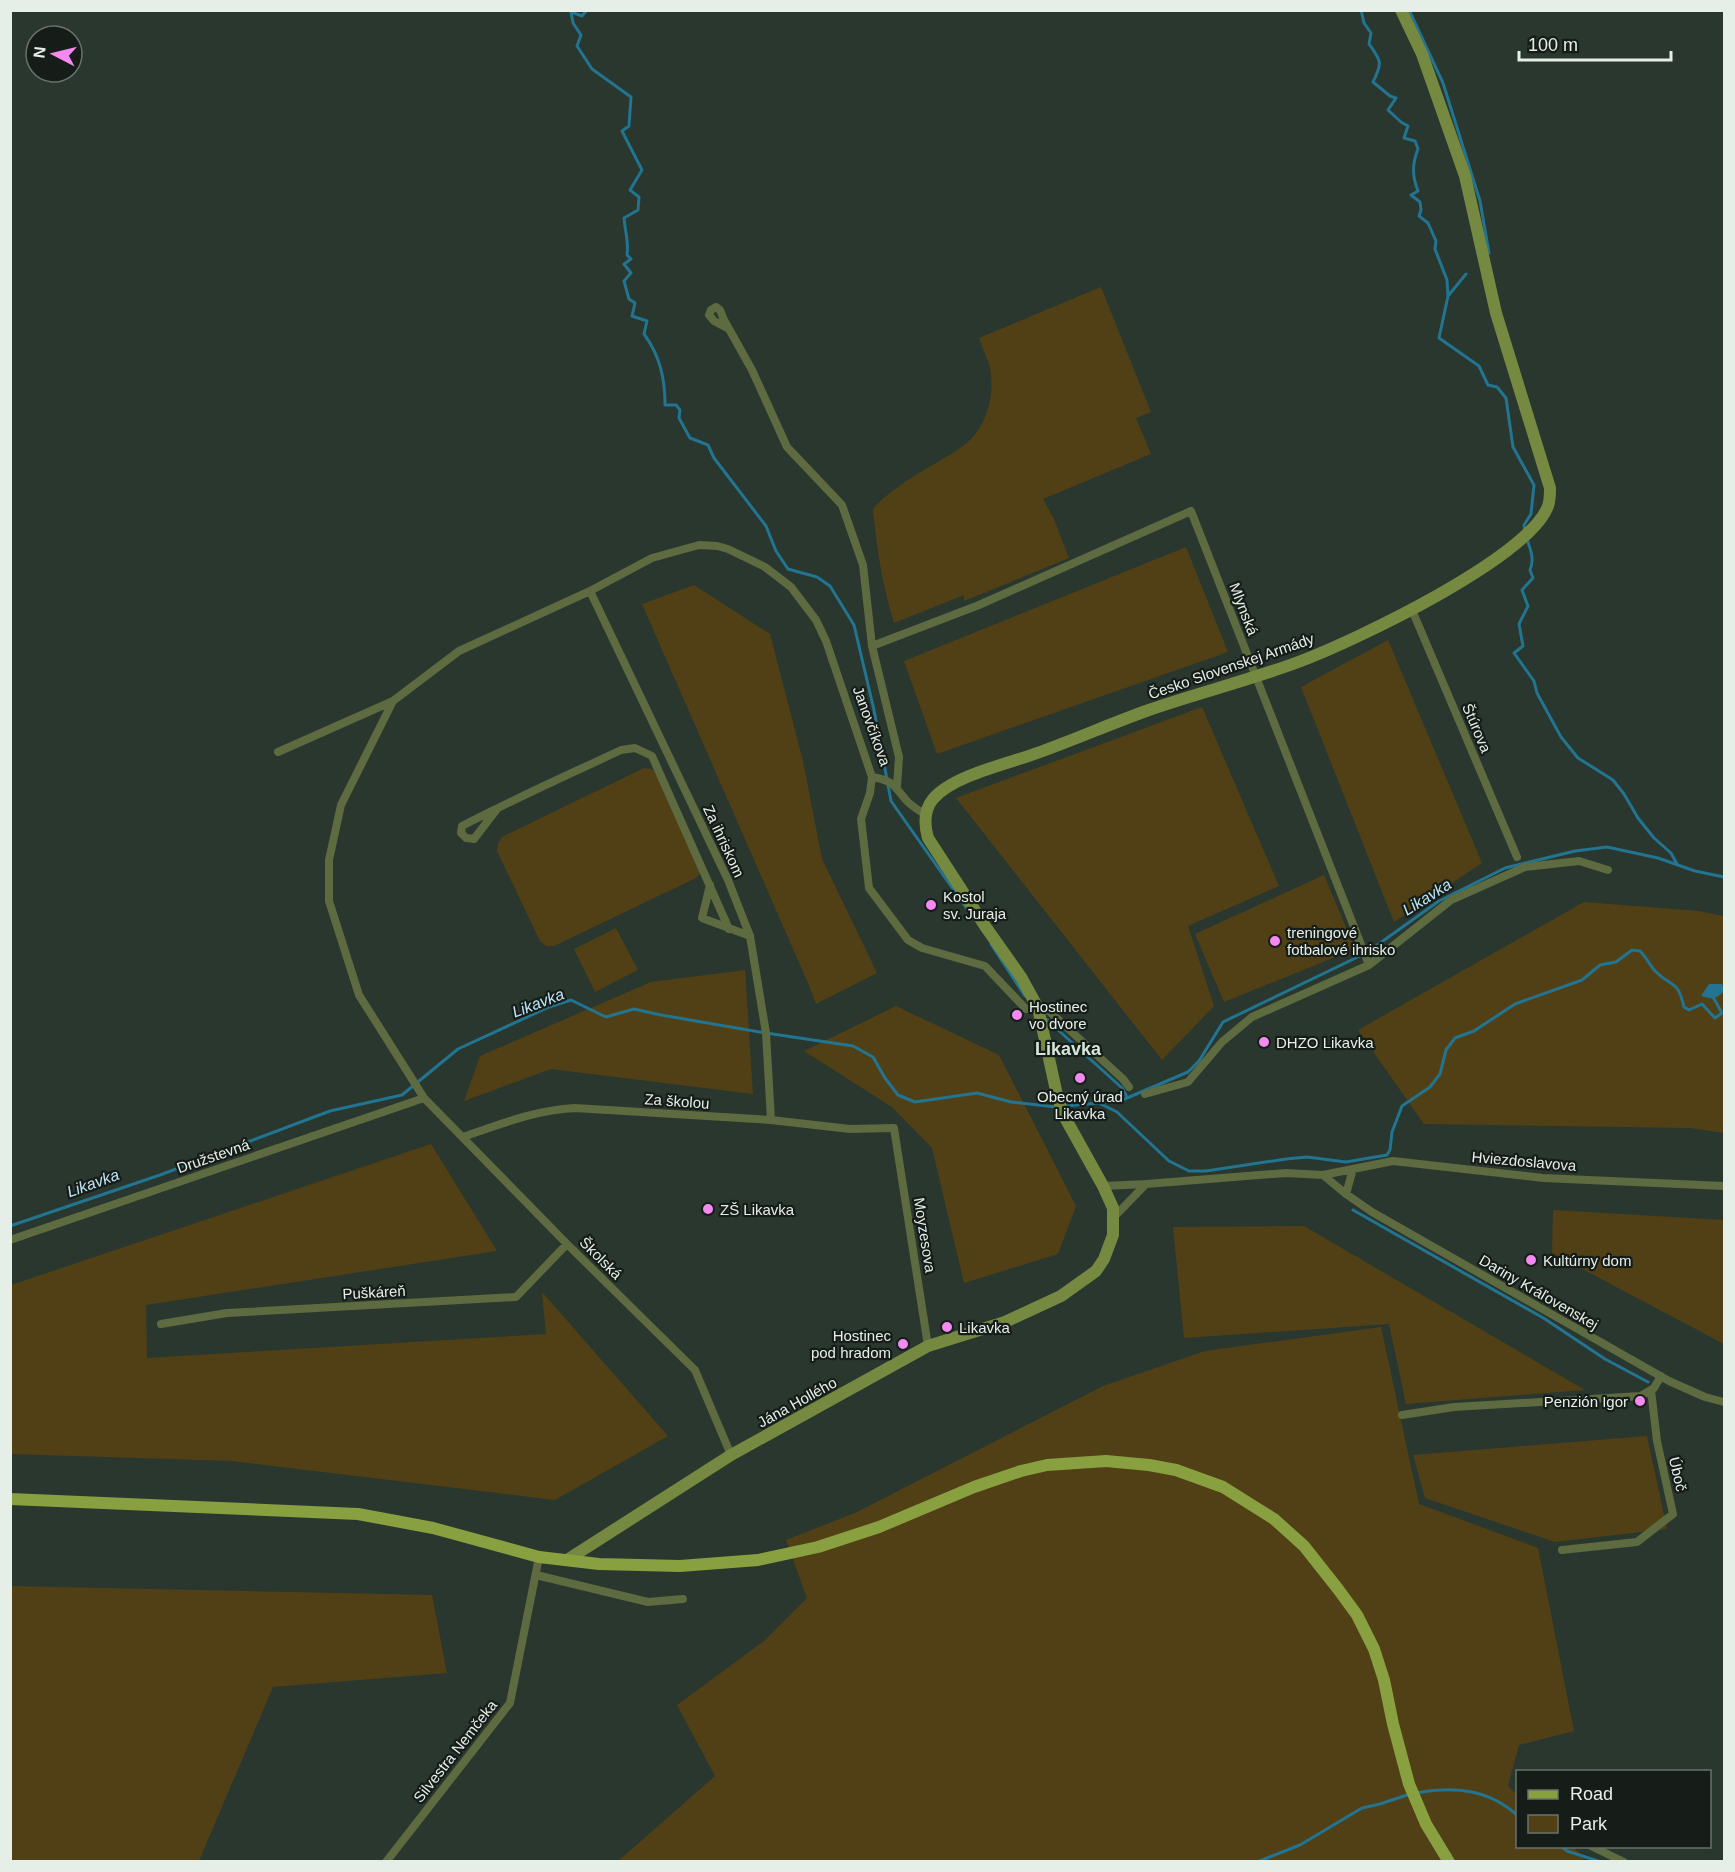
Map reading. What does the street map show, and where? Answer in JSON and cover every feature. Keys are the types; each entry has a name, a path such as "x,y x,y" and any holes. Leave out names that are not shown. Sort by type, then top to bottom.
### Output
{"main road":[{"path":"10,1499 308,1511 377,1517 433,1528 539,1557 651,1566 758,1560 838,1542 974,1487 1033,1468 1067,1462 1106,1461 1176,1470 1215,1483 1254,1505 1289,1532 1328,1574 1357,1615 1374,1649 1384,1680 1403,1766 1417,1805 1449,1862"}],"street":[{"name":"Česko Slovenskej Armády","path":"926,815 933,799 962,779 1147,711 1302,661 1413,610 1477,571 1512,546 1536,524 1548,506 1550,488 1496,313 1465,176 1422,54 1401,10"},
{"path":"729,329 752,370 787,447 843,505 863,565 872,646 899,757 897,786"},
{"name":"Mlynská","path":"872,646 979,605 1191,511 1368,962"},
{"name":"Janovčíkova","path":"393,701 459,651 590,591 652,558 699,545 717,546 765,567 790,587 816,620 826,641 872,777 887,779 897,786 907,802 926,815"},
{"name":"Za ihriskom","path":"590,591 728,880 750,936 766,1033 771,1120"},
{"name":"Štúrova","path":"1413,610 1517,857"},
{"path":"278,752 393,701"},
{"name":"Školská","path":"393,701 341,805 329,860 329,902 359,995 424,1098 695,1370 731,1455"},
{"path":"496,809 621,750 635,748 652,756 729,928"},
{"path":"872,777 870,794 861,819 869,888 908,940 922,948 985,966 1026,1009 1038,1008 1049,1011 1128,1087"},
{"path":"926,815 928,837 1021,977 1038,1008 1063,1114 1110,1200 1114,1217"},
{"path":"1145,1094 1188,1082 1222,1042 1252,1017 1368,962 1451,900 1525,867 1579,861 1608,870"},
{"path":"710,885 702,918 750,936"},
{"name":"Družstevná","path":"10,1240 424,1098"},
{"name":"Za školou","path":"463,1137 550,1109 575,1108 771,1120 850,1129 894,1128"},
{"name":"Moyzesova","path":"894,1128 928,1347"},
{"name":"Hviezdoslavova","path":"1323,1175 1394,1161 1543,1178 1725,1186"},
{"path":"1346,1194 1353,1169"},
{"path":"1103,1186 1286,1173 1323,1175"},
{"name":"Dariny Kráľovenskej","path":"1323,1175 1372,1212 1661,1376 1705,1397 1725,1402"},
{"path":"1114,1217 1146,1184"},
{"name":"Jána Hollého","path":"567,1560 731,1455 928,1347 1005,1323 1077,1286 1096,1271 1104,1259 1113,1235 1114,1217"},
{"name":"Puškáreň","path":"161,1324 227,1313 516,1297 567,1244"},
{"path":"1402,1415 1454,1407 1641,1396 1654,1388 1661,1376"},
{"name":"Úboč","path":"1562,1550 1637,1542 1673,1514 1657,1441 1651,1390"},
{"name":"Silvestra Nemčeka","path":"386,1862 510,1703 539,1557"},
{"path":"536,1575 648,1602 683,1599"},
{"path":"1595,1848 1624,1862"}],"green space":[{"path":"1101,287 1151,412 1136,418 1151,454 1043,499 1054,519 1069,558 964,601 964,595 894,623 880,567 873,509 886,496 964,445 979,429 988,408 991,375 979,338"},
{"path":"1186,547 1228,652 937,754 904,661"},
{"path":"694,585 770,634 803,761 822,859 877,973 816,1004 642,604"},
{"path":"1388,640 1482,863 1394,922 1301,687"},
{"path":"1202,707 1279,886 1188,926 1214,1006 1162,1060 956,798"},
{"path":"644,768 658,773 701,872 696,878 554,946 546,946 540,941 497,851 498,843 502,837"},
{"name":"treningové fotbalové ihrisko","path":"1324,875 1355,949 1224,1002 1195,934"},
{"path":"1584,902 1699,911 1724,916 1724,1133 1690,1128 1424,1124 1358,1030"},
{"path":"616,928 638,970 595,992 574,949"},
{"path":"745,970 753,1094 551,1069 464,1101 480,1056 651,982"},
{"path":"896,1006 999,1055 1076,1206 1058,1254 964,1283 932,1148 892,1107 804,1051"},
{"path":"431,1144 497,1251 146,1305 147,1358 546,1334 542,1292 668,1436 555,1500 232,1461 11,1454 11,1285"},
{"path":"1553,1210 1724,1220 1724,1344 1552,1253"},
{"path":"1304,1226 1585,1390 1406,1404 1389,1324 1184,1338 1173,1227"},
{"path":"1381,1327 1419,1504 1538,1548 1574,1731 1519,1745 1508,1786 1516,1794 1516,1848 1574,1848 1582,1855 1584,1861 617,1862 715,1776 677,1705 764,1641 807,1598 786,1540 855,1513 1103,1386 1205,1351"},
{"path":"1647,1436 1667,1529 1555,1542 1425,1498 1413,1455"},
{"path":"11,1586 432,1595 447,1673 273,1687 199,1861 11,1861"}],"water":[{"path":"1709,984 1722,984 1724,991 1713,998 1701,996"}],"waterway":[{"path":"587,10 582,16 571,12 573,23 581,35 577,46 592,69 631,97 629,126 622,131 642,170 630,190 639,197 638,210 624,218 627,255 631,259 624,264 631,273 624,281 629,299 635,303 632,316 647,321 644,334 654,351 660,368 665,405 676,405 680,410 679,418 690,438 708,445 714,458 766,526 776,551 788,569 817,577 830,586 854,625 874,710 891,801 972,916"},
{"path":"1361,10 1364,23 1371,33 1369,44 1379,62 1373,82 1396,98 1388,110 1408,126 1404,138 1415,141 1418,149 1414,170 1418,191 1411,195 1420,202 1419,216 1428,223 1436,241 1435,249 1447,280 1448,296 1439,338 1479,366 1488,385 1497,387 1506,398 1513,447 1534,485 1531,514 1524,525 1525,531"},
{"path":"1409,10 1443,83 1480,201 1489,253"},
{"path":"1448,296 1466,274"},
{"path":"1526,537 1531,554 1530,570 1533,578 1522,590 1528,606 1519,624 1523,646 1514,653 1534,681 1537,693 1561,737 1578,758 1613,780 1638,818 1654,838 1671,853 1677,864"},
{"name":"Likavka","path":"1066,1106 1120,1101 1188,1072 1199,1061 1223,1022 1366,953 1439,901 1505,868 1575,851 1607,847 1658,858 1695,871 1724,877"},
{"path":"991,944 1025,996"},
{"path":"1101,1104 1117,1112 1169,1161 1189,1171 1206,1171 1307,1157 1346,1162 1387,1155 1390,1150 1392,1132 1402,1106 1430,1087 1440,1074 1446,1050 1455,1038 1474,1031 1515,1004 1582,980 1600,965 1616,962 1632,950 1640,951 1655,971 1674,985 1684,1007 1689,1010 1702,1004 1715,1018 1722,1013 1713,997"},
{"name":"Likavka","path":"10,1226 160,1175 330,1111 402,1095 458,1049 549,1007 571,1000 606,1017 634,1009 853,1046 873,1057 898,1095 915,1102 977,1093 1011,1102 1056,1107"},
{"path":"1046,1019 1122,1088 1127,1097"},
{"path":"1353,1210 1545,1319 1605,1359 1648,1382"},
{"path":"1417,1793 1444,1790 1470,1792 1495,1800 1516,1814"},
{"path":"1257,1862 1300,1845 1362,1808 1410,1794"},
{"path":"1563,1848 1601,1862"}],"place":[{"name":"Kostol sv. Juraja","path":"931,905"},
{"name":"treningové fotbalové ihrisko","path":"1275,941"},
{"name":"Hostinec vo dvore","path":"1017,1015"},
{"name":"DHZO Likavka","path":"1264,1042"},
{"name":"Obecný úrad Likavka","path":"1080,1078"},
{"name":"ZŠ Likavka","path":"708,1209"},
{"name":"Kultúrny dom","path":"1531,1260"},
{"name":"Likavka","path":"947,1327"},
{"name":"Hostinec pod hradom","path":"903,1344"},
{"name":"Penzión Igor","path":"1640,1401"}],"district":[{"name":"Likavka","path":"1068,1049"}]}
